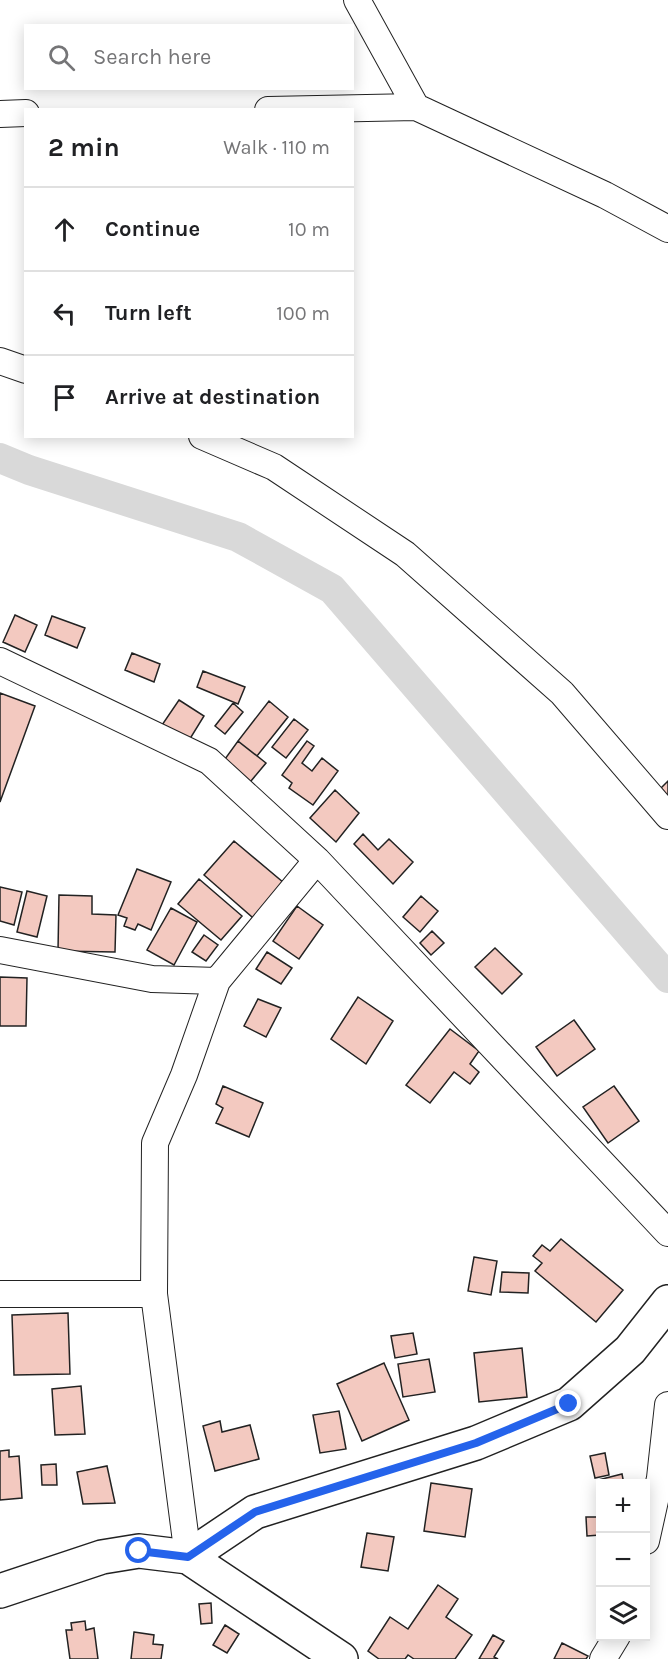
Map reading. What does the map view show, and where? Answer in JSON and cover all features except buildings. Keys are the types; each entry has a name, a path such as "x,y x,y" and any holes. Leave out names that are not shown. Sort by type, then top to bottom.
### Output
{"street":[{"path":"357,0 416,107"},
{"path":"354,108 416,107 605,195 668,229"},
{"path":"0,114 24,113"},
{"path":"0,361 24,369"},
{"path":"207,438 274,467 405,554 562,693 668,816"},
{"path":"0,661 209,761 317,860 668,1233"},
{"path":"188,1557 154,1294 155,1143 184,1075 217,981 317,860"},
{"path":"0,950 152,979 217,981"},
{"path":"0,1294 154,1294"},
{"path":"188,1557 255,1512 476,1443 569,1404 630,1350 668,1302"},
{"path":"647,1533 660,1478 668,1405"},
{"path":"0,1591 102,1557 139,1551 188,1557 342,1659"},
{"path":"603,1659 613,1641"}],"waterway":[{"path":"0,458 29,470 238,537 332,589 668,978"}],"route":[{"path":"139,1551 188,1557 255,1512 476,1443 569,1404"}]}
